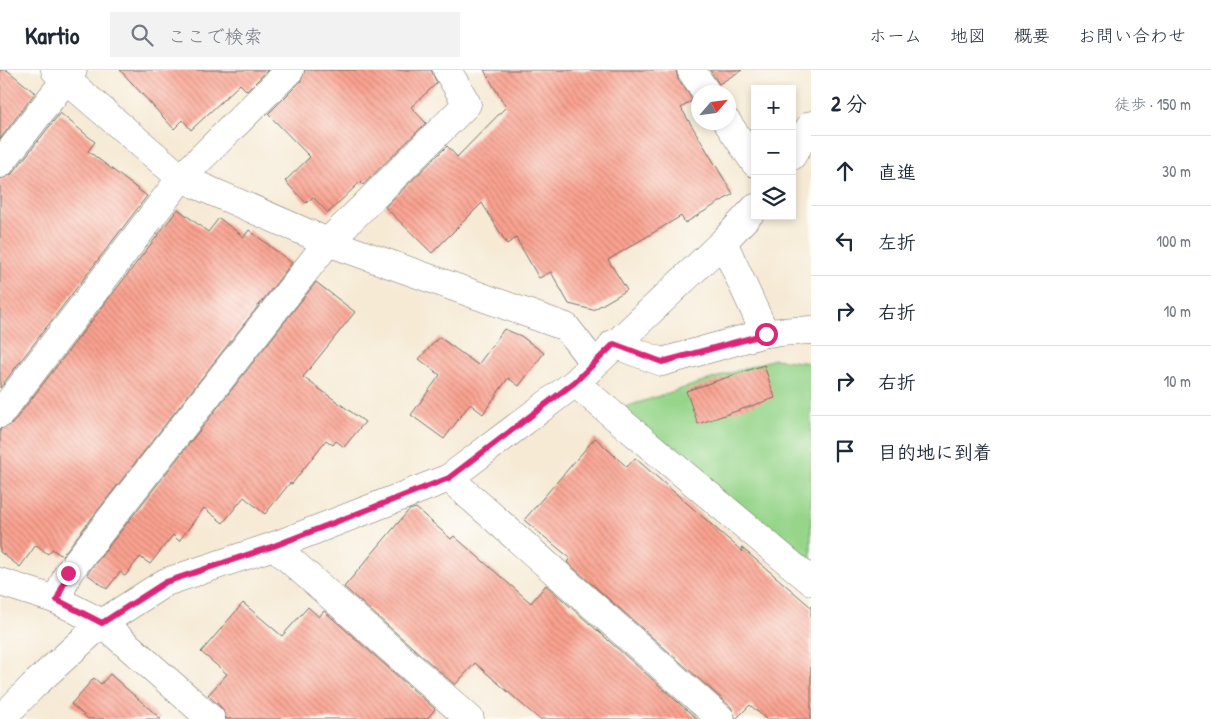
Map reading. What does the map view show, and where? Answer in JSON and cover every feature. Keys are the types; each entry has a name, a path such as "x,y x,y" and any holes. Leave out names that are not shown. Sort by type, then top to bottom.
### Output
{"street":[{"path":"0,414 181,178 290,70"},
{"path":"57,600 68,573 328,242 467,104 447,70"},
{"path":"691,70 701,85"},
{"path":"0,164 64,73 181,178 328,242 566,327 594,364"},
{"path":"796,149 811,125"},
{"path":"732,130 751,157"},
{"path":"1,719 33,686 102,623 166,582 274,546 449,478 575,382 723,242 751,212"},
{"path":"723,242 766,334"},
{"path":"614,344 662,362 766,334 811,330"},
{"path":"575,382 811,581"},
{"path":"449,478 721,719"},
{"path":"274,546 470,719"},
{"path":"0,582 57,600 102,623 211,719"}],"green space":[{"path":"774,359 811,363 811,575 633,419 625,407"}],"building":[{"path":"0,70 7,70 35,93 0,139"},
{"path":"120,70 268,70 247,91 240,84 191,130 183,120 174,129"},
{"path":"305,70 431,70 437,83 411,107 426,123 363,185 360,182 328,213 313,197 306,203 285,181 310,157 268,114 301,81"},
{"path":"484,70 676,70 678,79 691,97 691,101 681,108 691,125 691,130 694,130 733,194 685,223 681,216 608,260 627,290 593,310 569,304 551,272 539,278 516,238 507,244 482,203 432,253 385,207 447,146 457,157 506,107"},
{"path":"710,70 742,70 719,84"},
{"path":"60,113 95,142 88,151 147,196 0,388 0,179 12,174"},
{"path":"178,209 208,232 219,218 244,237 249,230 292,263 62,556 52,549 48,554 36,545 20,567 0,552 0,429 12,424"},
{"path":"316,282 355,312 303,377 365,422 344,447 336,441 333,445 326,440 292,484 290,483 265,514 244,497 223,523 204,508 179,541 173,535 150,564 140,557 125,576 120,572 107,589 87,574"},
{"path":"504,329 521,336 544,353 519,386 508,378 483,414 470,404 444,439 411,415 440,375 419,359 439,337 478,365"},
{"path":"764,365 775,398 698,424 686,391"},
{"path":"595,438 627,467 635,458 743,552 741,547 811,607 811,719 766,719 750,705 736,719 731,707 567,562 570,558 524,520"},
{"path":"416,508 451,539 454,536 531,603 546,585 697,719 539,719 475,663 455,685 344,587 409,510"},
{"path":"243,603 282,636 308,607 319,617 324,611 435,709 427,719 226,719 222,708 208,695 227,674 201,652"},
{"path":"110,674 161,719 88,719 71,704 94,678 101,684"}],"route":[{"path":"68,573 57,600 102,623 166,582 274,546 449,478 575,382 614,344 662,362 766,334"}]}
